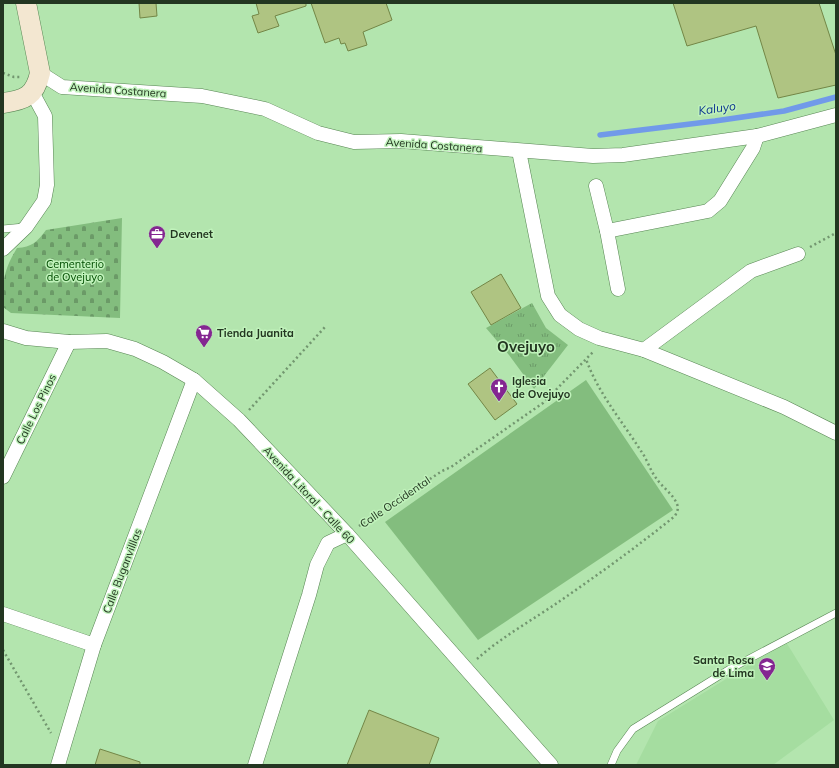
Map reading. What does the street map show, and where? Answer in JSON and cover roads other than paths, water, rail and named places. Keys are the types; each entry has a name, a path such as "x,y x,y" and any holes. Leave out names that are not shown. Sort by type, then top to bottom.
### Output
{"main road":[{"path":"3,103 27,97 36,87 40,73 26,3"}],"street":[{"name":"Avenida Costanera","path":"40,73 62,87 202,96 264,109 318,133 354,142 401,142 593,156 623,155 757,136 836,115"},
{"path":"3,249 26,227 44,201 47,185 45,116 32,92"},
{"path":"607,231 708,211 720,201 753,148 757,136"},
{"path":"519,151 548,296 560,315 579,329 599,338 644,350 784,407 836,433"},
{"path":"596,186 607,231 618,289"},
{"path":"644,350 751,271 798,254"},
{"name":"Avenida Litoral - Calle 60","path":"3,331 26,338 69,342 107,341 135,349 163,362 194,380 239,420 346,534 552,765"},
{"name":"Calle Los Pinos","path":"3,477 69,342"},
{"name":"Calle Buganvilllas","path":"60,759 94,644 194,380"},
{"path":"255,765 317,566 328,543 346,534"},
{"path":"3,614 94,644"}],"lane":[{"path":"3,229 26,227"},
{"path":"611,765 618,751 633,729 730,669 836,613"}],"waterway":[{"name":"Kaluyo","path":"600,135 784,111 836,97"}],"place":[{"name":"Devenet","path":"157,249"},
{"name":"Tienda Juanita","path":"204,348"},
{"name":"Iglesia de Ovejuyo","path":"499,402"},
{"name":"Santa Rosa de Lima","path":"767,681"}],"district":[{"name":"Ovejuyo","path":"526,346"}],"park label":[{"name":"Cementerio de Ovejuyo","path":"75,270"}]}
